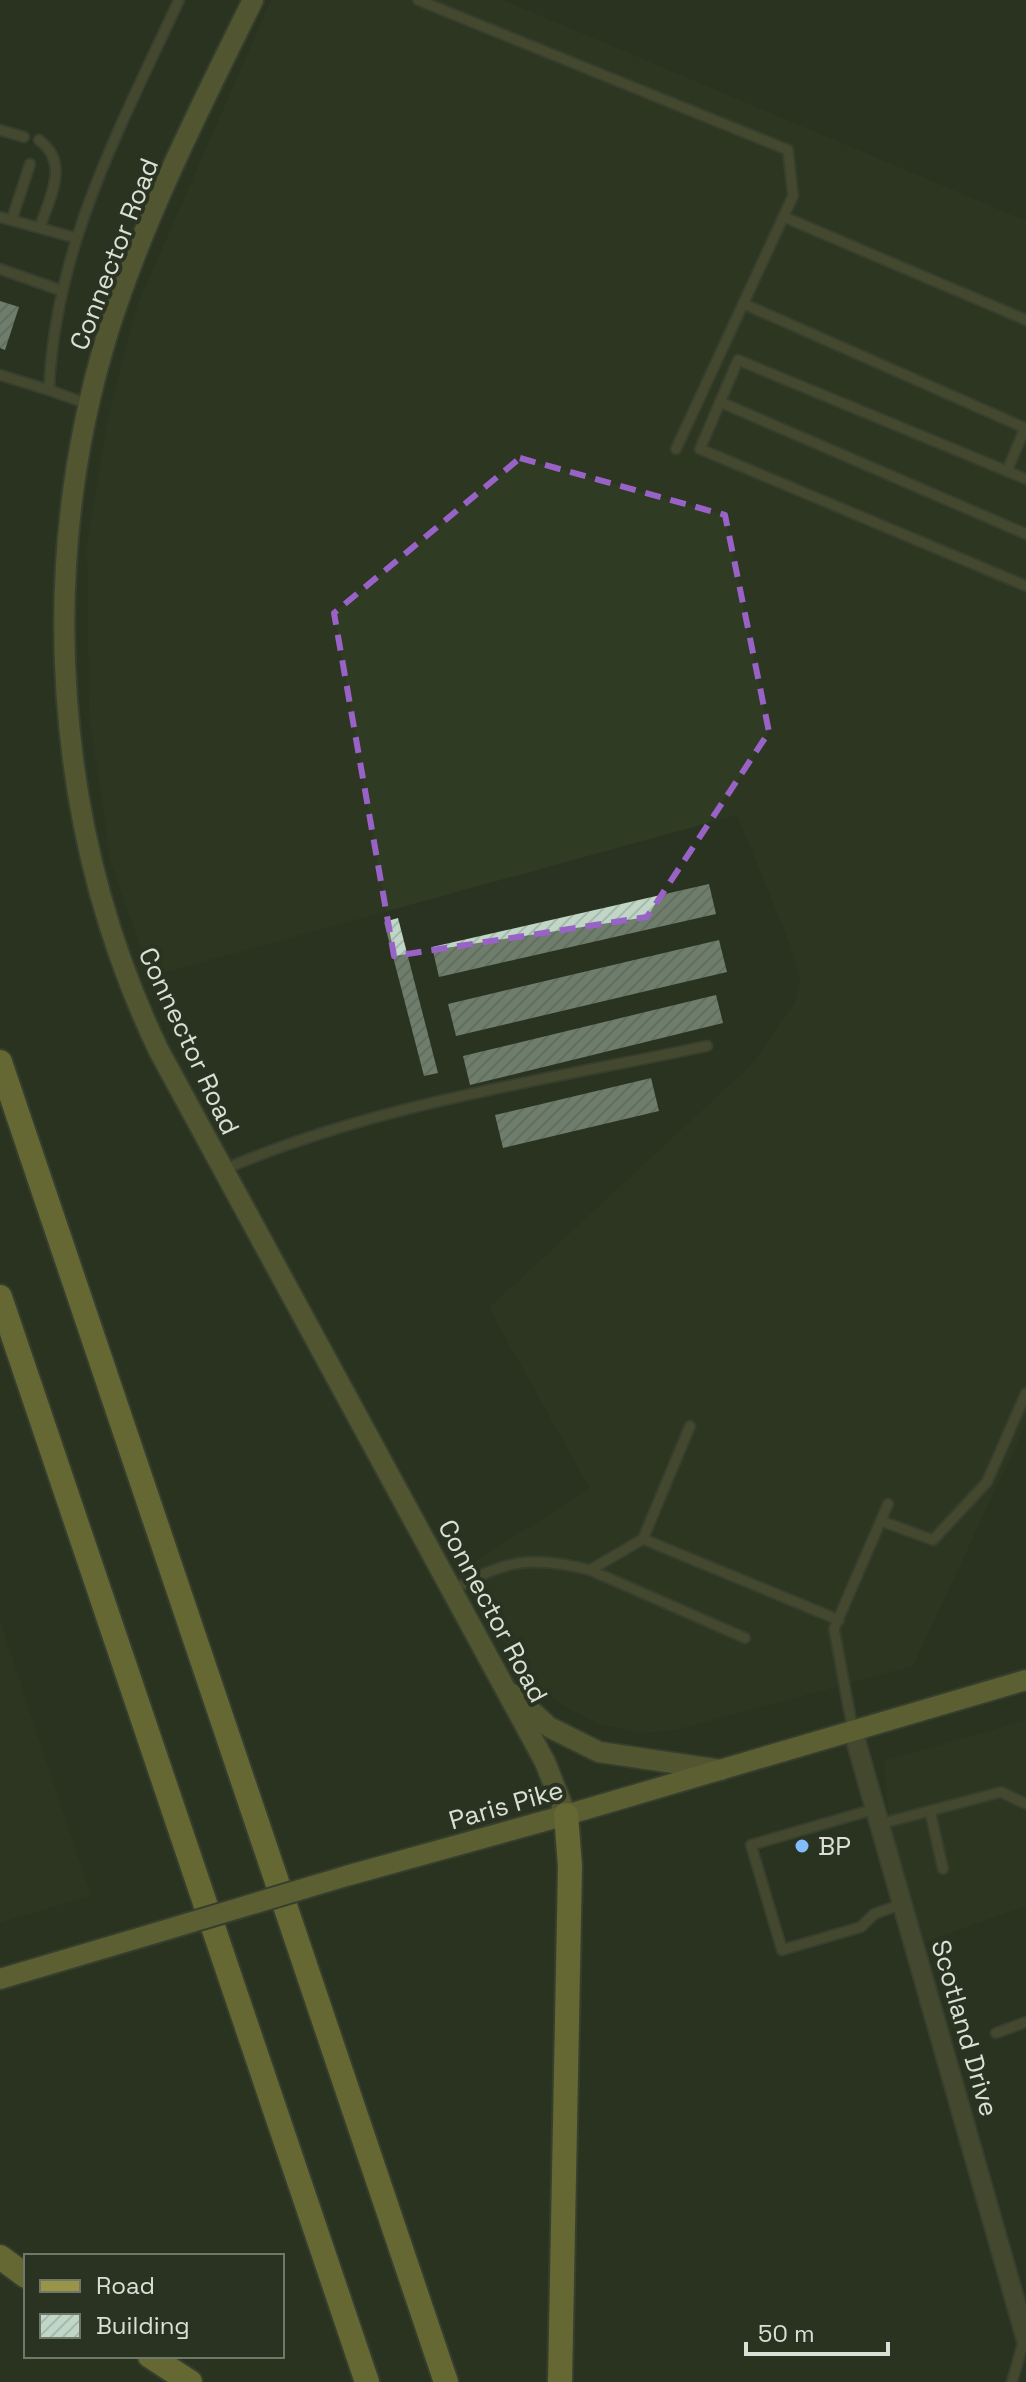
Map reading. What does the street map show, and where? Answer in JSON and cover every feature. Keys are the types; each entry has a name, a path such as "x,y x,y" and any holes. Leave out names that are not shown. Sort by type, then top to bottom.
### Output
{"highway":[{"path":"0,1062 446,2382"},
{"path":"0,1297 367,2382"},
{"path":"560,2382 570,1866 566,1815"},
{"path":"0,2257 24,2275"},
{"path":"0,2278 24,2289"},
{"path":"153,2358 190,2382"}],"main road":[{"name":"Connector Road","path":"253,0 201,105 129,273 108,331 90,405 71,513 64,609 68,713 78,804 98,886 130,984 159,1051 545,1762 566,1815"},
{"name":"Paris Pike","path":"0,1979 1026,1680"},
{"path":"502,1684 549,1727 599,1752 721,1770"}],"street":[{"name":"Scotland Drive","path":"853,1731 1026,2338"}],"lane":[{"path":"49,390 60,290 76,238 111,148 179,0"},
{"path":"418,0 788,150 793,196 676,449"},
{"path":"0,130 24,137"},
{"path":"39,140 50,148 57,166 40,227"},
{"path":"12,219 30,164"},
{"path":"0,217 76,238"},
{"path":"784,217 1026,320"},
{"path":"0,269 60,290"},
{"path":"744,304 1025,428 1007,471"},
{"path":"1026,479 738,360 700,449 1026,586"},
{"path":"0,375 90,405"},
{"path":"720,402 1026,534"},
{"path":"222,1171 282,1145 425,1106 707,1046"},
{"path":"881,1521 933,1540 987,1482 1026,1393"},
{"path":"590,1570 643,1539 690,1426"},
{"path":"853,1731 834,1629 888,1504"},
{"path":"643,1539 839,1620"},
{"path":"453,1590 510,1562 534,1559 590,1570 745,1638"},
{"path":"902,1904 874,1914 861,1927 782,1950 751,1845 878,1817 930,1811 1001,1792 1026,1804"},
{"path":"930,1811 943,1869"},
{"path":"996,2033 1026,2022"},
{"path":"1012,2382 1026,2338"}],"highlighted area":[{"path":"520,458 725,515 769,732 647,917 394,956 334,613"}],"shaded area":[{"path":"271,0 503,0 1026,221 1026,1424 913,1666 679,1729 642,1733 598,1724 557,1702 519,1666 461,1570 590,1489 489,1308 751,1065 796,1002 800,978 790,944 737,815 151,976 111,863 89,714 87,542 109,413 137,306"},
{"path":"0,1621 91,1895 0,1923"},
{"path":"1026,1720 1026,1906 922,1943 891,1836 884,1761"}],"building":[{"path":"0,301 19,307 5,350 0,348"},
{"path":"709,884 716,914 439,977 432,947"},
{"path":"398,918 438,1073 424,1076 384,922"},
{"path":"719,940 727,972 456,1036 448,1004"},
{"path":"716,995 723,1023 470,1085 463,1056"},
{"path":"651,1078 659,1111 503,1148 495,1115"}],"place":[{"name":"BP","path":"802,1846"}]}
